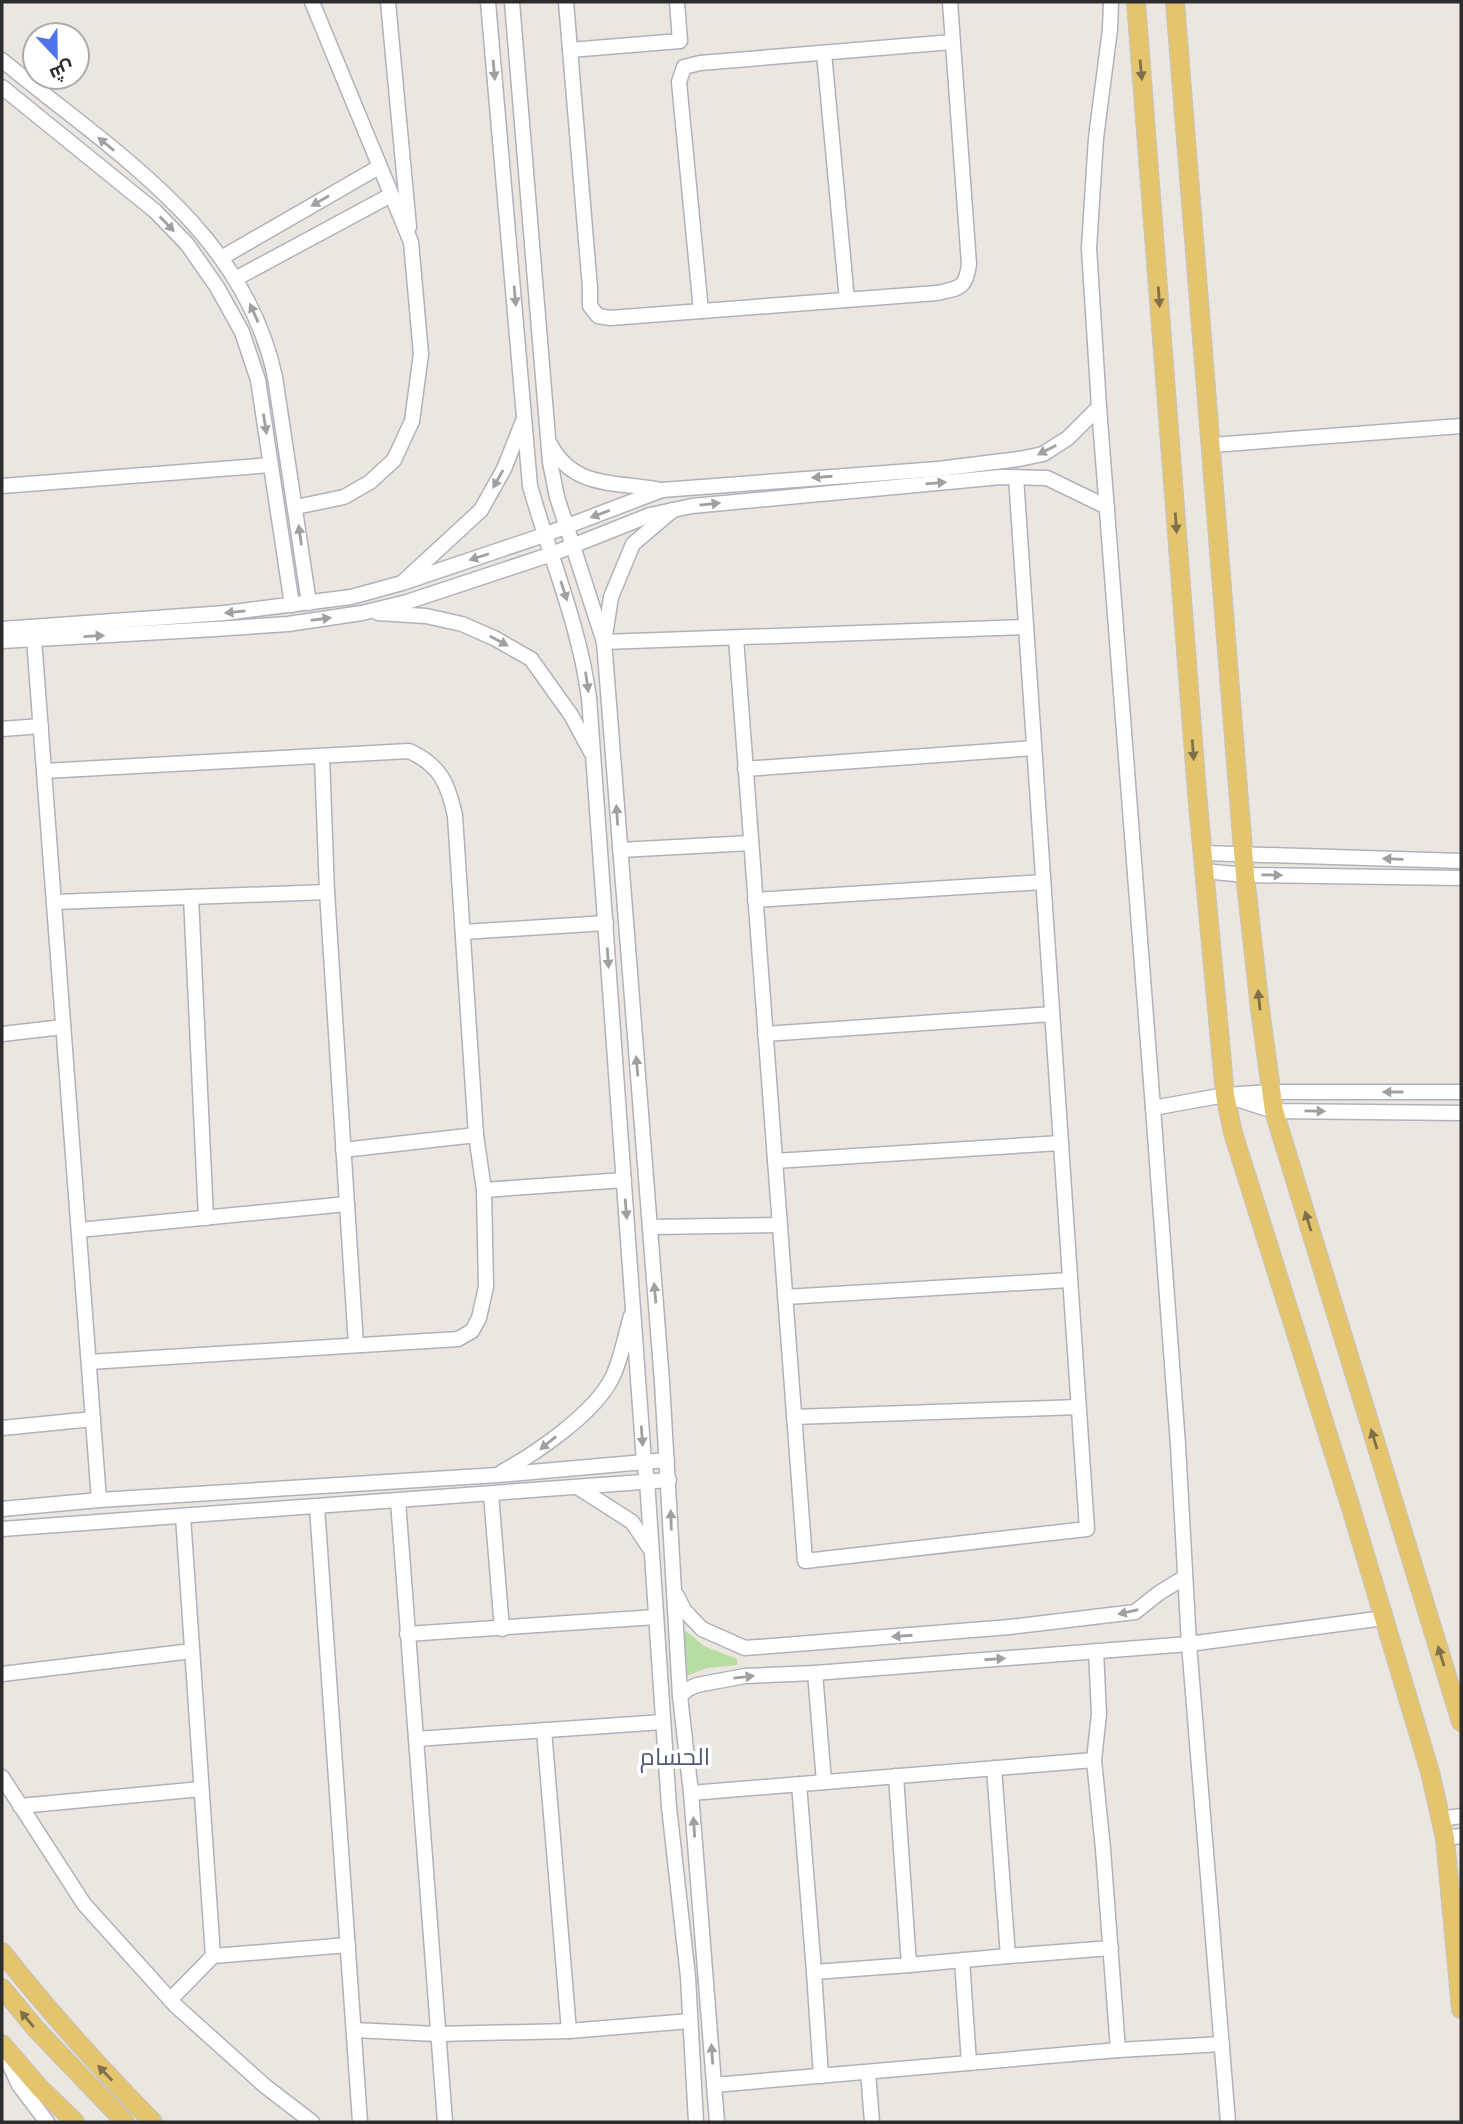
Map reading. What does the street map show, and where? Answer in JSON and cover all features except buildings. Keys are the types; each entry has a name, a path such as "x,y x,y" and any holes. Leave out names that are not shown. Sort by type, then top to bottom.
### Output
{"main road":[{"path":"1136,2 1204,871 1225,1095 1233,1133 1384,1618 1430,1772 1441,1819 1453,1837 1461,2008"},
{"path":"1175,2 1245,875 1274,1111 1461,1722"},
{"path":"2,1952 32,1992 98,2066 153,2122"},
{"path":"2,1988 36,2029 125,2122"},
{"path":"2,2046 75,2122"}],"street":[{"path":"312,2 411,242"},
{"path":"296,508 344,497 370,482 394,460 412,421 421,354 388,2"},
{"path":"488,2 530,486 584,659 647,1480 668,1807 688,1977 696,2122"},
{"path":"512,2 548,441 557,497 604,642 669,1480 680,1696 691,1793 717,2122"},
{"path":"566,2 590,306 598,316 610,318 937,293 960,288 967,280 968,264 950,2"},
{"path":"570,50 680,41 677,2"},
{"path":"1111,2 1096,138 1089,248 1178,1446 1189,1644 1228,2122"},
{"path":"701,311 679,82 684,68 700,63 953,42"},
{"path":"824,53 847,300"},
{"path":"2,60 129,163 193,221 247,296 268,344 284,428 310,603"},
{"path":"2,87 155,211 194,255 217,287 242,332 258,380 292,605"},
{"path":"221,258 379,167"},
{"path":"235,279 389,191 404,175"},
{"path":"548,441 562,464 588,479 662,490 938,469 1019,459 1044,454 1068,438 1099,407"},
{"path":"402,583 481,510 503,469 524,416"},
{"path":"1212,445 1461,426"},
{"path":"2,486 271,465"},
{"path":"2,641 288,624 362,613 407,602 552,554 650,515 674,509 850,490 1016,477 1046,478 1107,507"},
{"path":"736,638 805,1561 1087,1529 1016,477"},
{"path":"2,629 163,618 351,597 402,583 544,535 662,490"},
{"path":"604,642 611,597 633,544 674,509"},
{"path":"362,613 426,616 462,624 531,659 571,715 593,754"},
{"path":"604,642 1026,627"},
{"path":"34,639 99,1500"},
{"path":"2,729 41,726"},
{"path":"745,769 1034,748"},
{"path":"44,771 409,751 427,759 438,771 450,792 455,816 476,1135 484,1190 486,1287 479,1318 472,1331 457,1339 89,1362"},
{"path":"322,757 327,892 356,1345"},
{"path":"620,850 751,843"},
{"path":"1203,853 1461,861"},
{"path":"1204,871 1245,875 1461,877"},
{"path":"755,900 1043,882"},
{"path":"54,902 327,892"},
{"path":"191,897 206,1218"},
{"path":"463,932 606,923"},
{"path":"765,1034 1052,1014"},
{"path":"2,1034 64,1027"},
{"path":"1153,1108 1225,1095 1271,1092 1461,1092"},
{"path":"1225,1095 1274,1111 1461,1113"},
{"path":"343,1150 476,1135"},
{"path":"775,1161 1061,1143"},
{"path":"484,1190 624,1180"},
{"path":"79,1230 347,1205"},
{"path":"650,1227 780,1225"},
{"path":"785,1297 1070,1280"},
{"path":"498,1475 532,1455 590,1407 612,1378 634,1307"},
{"path":"794,1417 1078,1407"},
{"path":"2,1428 93,1419"},
{"path":"2,1509 99,1500 498,1475 667,1460"},
{"path":"2,1529 669,1480"},
{"path":"579,1488 632,1522 650,1550"},
{"path":"491,1494 502,1629"},
{"path":"398,1501 445,2122"},
{"path":"317,1507 360,2122"},
{"path":"183,1516 213,1956"},
{"path":"673,1588 684,1610 702,1629 745,1648 1010,1627 1135,1612 1185,1577"},
{"path":"407,1634 656,1617"},
{"path":"680,1696 697,1685 746,1676 1189,1644 1384,1618"},
{"path":"2,1674 192,1651"},
{"path":"1096,1651 1099,1714 1094,1760 1118,2050"},
{"path":"816,1673 824,1782"},
{"path":"415,1739 663,1722"},
{"path":"544,1730 569,2031"},
{"path":"691,1793 1094,1760"},
{"path":"994,1768 1008,1956"},
{"path":"896,1776 909,1965"},
{"path":"2,1777 84,1904 170,2000 265,2086 312,2122"},
{"path":"799,1784 821,2076"},
{"path":"20,1806 201,1788"},
{"path":"1441,1819 1461,1816"},
{"path":"170,2000 213,1956 348,1945"},
{"path":"814,1972 1111,1948"},
{"path":"962,1960 968,2063"},
{"path":"354,2030 437,2034 569,2031 690,2021"},
{"path":"714,2085 1118,2050 1222,2044"},
{"path":"2,2046 19,2085 47,2122"},
{"path":"868,2072 872,2122"}],"green space":[{"path":"686,1631 704,1646 737,1659 737,1665 707,1668 687,1676"}],"district":[{"name":"الحسام","path":"675,1756"}]}
